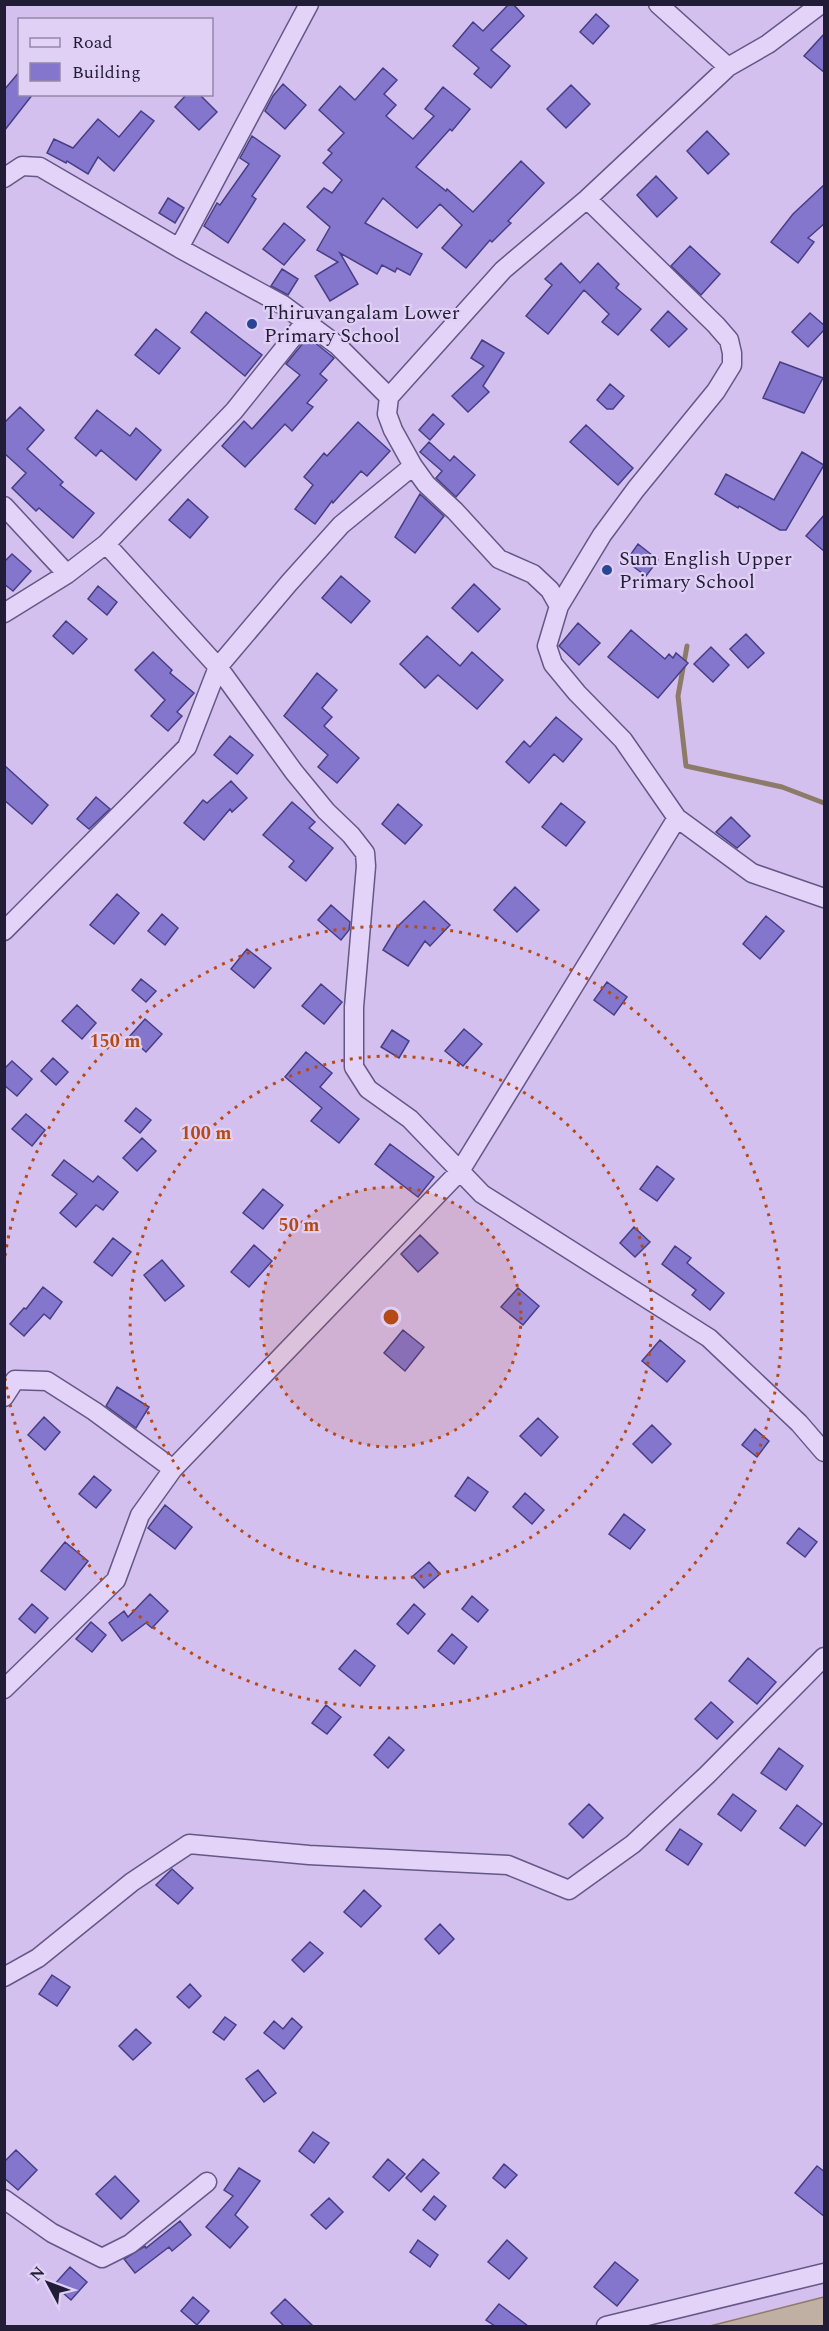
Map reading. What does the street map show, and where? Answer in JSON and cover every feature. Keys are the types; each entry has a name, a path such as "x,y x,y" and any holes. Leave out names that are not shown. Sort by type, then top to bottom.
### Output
{"street":[{"path":"179,248 309,4"},
{"path":"658,4 728,67"},
{"path":"559,606 550,590 533,574 499,559 455,511 426,484 393,430 387,414 389,397 503,270 587,199 728,67 768,44 821,4"},
{"path":"4,178 22,166 40,167 283,305 337,345 389,397"},
{"path":"587,199 716,325 729,340 732,365 716,391 636,489 602,535 559,606 547,646 553,664 577,693 623,740 677,818 752,873 825,898"},
{"path":"4,613 67,574 106,544 234,411 306,321"},
{"path":"4,931 187,747 219,667 341,525 413,466"},
{"path":"4,506 67,574"},
{"path":"106,544 219,667 294,772 326,811 365,852 366,866 354,1006 354,1067 369,1089 410,1119 482,1194 709,1338 799,1423 825,1452"},
{"path":"4,1689 116,1580 140,1515 173,1469 460,1171 677,818"},
{"path":"4,1397 15,1380 46,1381 94,1411 173,1469"},
{"path":"4,1977 38,1958 132,1882 189,1844 309,1855 508,1864 569,1890 633,1844 707,1775 825,1658"},
{"path":"4,2199 52,2233 102,2258 130,2244 207,2182"},
{"path":"606,2326 825,2273"}],"shaded area":[{"path":"824,2297 824,2326 710,2326"}],"building":[{"path":"509,4 513,4 524,16 491,50 510,66 491,88 474,74 479,68 453,46 473,22 483,31"},
{"path":"596,14 609,26 593,44 580,32"},
{"path":"825,33 825,73 804,56"},
{"path":"383,68 397,80 384,94 396,105 386,116 413,139 434,116 425,109 443,87 470,109 452,131 450,129 416,167 446,191 447,189 473,212 521,161 544,183 508,221 511,223 492,242 490,240 466,268 442,248 462,225 440,204 417,228 383,198 365,223 422,254 410,275 397,268 395,272 382,265 377,274 340,253 358,284 330,301 315,276 338,262 317,250 330,227 307,207 324,188 332,193 342,180 323,163 332,153 328,150 344,133 319,110 340,86 355,100"},
{"path":"18,73 18,96 31,96 4,131 4,90"},
{"path":"283,84 306,105 285,129 265,111"},
{"path":"571,85 590,104 566,128 547,109"},
{"path":"185,96 201,96 217,112 199,130 175,107"},
{"path":"141,111 154,121 114,171 98,157 88,174 67,161 66,163 47,153 54,139 73,148 98,119 119,137"},
{"path":"707,131 729,154 708,174 687,151"},
{"path":"252,136 280,156 252,196 256,199 228,243 204,226 217,203 220,205 249,164 240,158"},
{"path":"656,176 677,198 657,217 637,195"},
{"path":"825,184 825,223 808,238 814,242 798,263 771,242 793,214"},
{"path":"168,198 184,208 175,223 159,213"},
{"path":"284,223 305,240 284,265 263,249"},
{"path":"690,246 720,274 701,295 671,266"},
{"path":"561,263 580,283 598,263 619,284 616,288 641,309 618,335 602,322 609,314 584,290 548,334 526,316 552,285 545,279"},
{"path":"282,269 298,279 288,295 271,286"},
{"path":"668,311 687,329 669,347 651,330"},
{"path":"206,312 262,355 245,376 191,332"},
{"path":"810,313 825,326 825,329 808,347 792,332"},
{"path":"156,329 180,348 159,374 135,355"},
{"path":"308,337 334,358 320,374 327,380 307,403 313,407 292,431 285,424 245,467 222,446 244,421 252,429 300,375 286,364"},
{"path":"482,340 504,353 483,386 489,392 468,412 452,396 484,366 471,358"},
{"path":"780,362 823,378 804,413 763,398"},
{"path":"610,384 624,396 613,409 607,409 597,400"},
{"path":"20,407 44,430 27,449 63,482 60,485 94,513 73,538 39,508 36,511 12,488 26,473 4,453 4,423"},
{"path":"97,410 130,436 136,428 161,450 136,480 101,450 96,456 75,438"},
{"path":"433,414 444,424 430,440 419,430"},
{"path":"358,422 390,451 367,476 361,471 333,503 332,501 315,524 295,509 313,485 304,477 324,453 327,456"},
{"path":"586,425 633,468 618,485 570,442"},
{"path":"429,442 450,461 454,456 475,475 456,497 436,478 442,471 420,452"},
{"path":"802,452 824,465 786,530 780,530 715,494 726,474 774,500"},
{"path":"420,494 444,516 415,553 395,537"},
{"path":"188,499 208,517 190,538 169,520"},
{"path":"825,514 825,552 806,536"},
{"name":"Sum English Upper Primary School","path":"638,544 658,560 646,576 626,561"},
{"path":"12,554 31,571 13,591 4,584 4,562"},
{"path":"341,576 370,601 351,623 322,598"},
{"path":"474,584 500,609 478,632 452,608"},
{"path":"98,586 117,602 107,615 88,599"},
{"path":"66,621 87,639 73,654 53,636"},
{"path":"578,623 600,643 579,665 559,646"},
{"path":"631,630 665,659 669,654 673,658 676,653 688,663 658,698 608,657"},
{"path":"746,634 764,653 748,668 730,649"},
{"path":"427,636 460,666 472,652 503,680 477,709 438,675 425,688 400,664"},
{"path":"711,647 729,665 713,682 694,664"},
{"path":"153,652 172,670 170,673 194,693 177,712 182,716 168,731 151,716 165,700 135,670"},
{"path":"317,673 337,690 322,708 332,717 324,726 359,758 337,783 318,767 328,755 284,716"},
{"path":"556,717 582,739 563,762 554,754 529,783 506,762 524,741 530,747"},
{"path":"230,736 253,755 237,774 214,755"},
{"path":"4,765 48,805 32,824 4,800"},
{"path":"231,781 247,798 232,812 230,809 204,840 184,823 203,800 207,803"},
{"path":"96,797 110,809 89,829 77,819"},
{"path":"292,802 315,822 309,828 333,848 306,881 289,867 294,861 263,835"},
{"path":"561,803 585,822 566,846 542,827"},
{"path":"398,804 422,825 405,844 382,824"},
{"path":"731,817 750,836 737,848 716,832"},
{"path":"515,887 539,910 517,932 494,910"},
{"path":"117,894 139,913 114,944 90,925"},
{"path":"424,901 450,925 430,946 425,941 408,966 383,950 397,927"},
{"path":"331,905 350,922 349,930 341,940 318,920"},
{"path":"162,914 178,928 165,945 148,931"},
{"path":"766,916 784,931 760,959 743,944"},
{"path":"247,949 271,968 254,988 231,969"},
{"path":"141,979 156,991 146,1002 132,990"},
{"path":"607,982 627,997 614,1015 594,1000"},
{"path":"321,984 342,1002 324,1024 302,1006"},
{"path":"77,1005 96,1023 82,1039 62,1021"},
{"path":"145,1019 162,1034 146,1052 129,1037"},
{"path":"464,1029 482,1044 463,1066 445,1051"},
{"path":"392,1030 409,1041 399,1058 381,1047"},
{"path":"306,1052 332,1073 320,1087 359,1119 339,1143 311,1121 322,1108 285,1077"},
{"path":"53,1058 68,1072 56,1085 41,1071"},
{"path":"12,1061 32,1079 17,1096 4,1085 4,1069"},
{"path":"136,1108 151,1120 140,1133 125,1121"},
{"path":"26,1114 45,1130 32,1146 12,1129"},
{"path":"142,1138 156,1151 137,1171 123,1158"},
{"path":"390,1144 434,1177 418,1197 375,1164"},
{"path":"64,1160 93,1182 98,1176 118,1192 103,1210 96,1205 76,1227 60,1213 77,1194 52,1175"},
{"path":"657,1166 674,1179 657,1201 640,1189"},
{"path":"263,1189 283,1205 263,1229 243,1213"},
{"path":"634,1227 650,1242 635,1257 620,1243"},
{"path":"420,1235 438,1253 418,1272 401,1254"},
{"path":"113,1238 131,1252 112,1276 94,1262"},
{"path":"254,1245 272,1261 249,1287 231,1272"},
{"path":"675,1246 691,1258 687,1263 724,1293 710,1310 692,1295 696,1290 662,1264"},
{"path":"162,1260 184,1286 165,1301 144,1275"},
{"path":"43,1287 62,1302 50,1319 44,1314 24,1336 10,1324 24,1308 26,1309"},
{"path":"518,1288 539,1306 523,1325 501,1307"},
{"path":"403,1330 424,1347 405,1371 384,1353"},
{"path":"660,1340 685,1361 667,1382 642,1361"},
{"path":"117,1387 149,1407 136,1428 106,1406"},
{"path":"44,1417 60,1432 45,1450 28,1435"},
{"path":"538,1418 558,1437 541,1456 520,1436"},
{"path":"652,1425 671,1444 652,1463 633,1444"},
{"path":"755,1429 769,1441 757,1457 742,1445"},
{"path":"94,1476 111,1490 96,1508 79,1494"},
{"path":"468,1477 488,1492 475,1511 455,1496"},
{"path":"525,1493 544,1510 532,1524 513,1507"},
{"path":"165,1505 192,1527 175,1549 148,1528"},
{"path":"624,1514 645,1530 630,1549 609,1534"},
{"path":"799,1528 817,1542 805,1557 787,1543"},
{"path":"65,1542 88,1561 65,1590 41,1571"},
{"path":"429,1562 440,1574 424,1588 413,1576"},
{"path":"150,1594 168,1611 152,1628 146,1623 122,1641 109,1623 124,1611 128,1617"},
{"path":"472,1596 488,1610 478,1622 462,1609"},
{"path":"32,1604 48,1618 35,1633 19,1619"},
{"path":"414,1604 425,1614 408,1634 397,1624"},
{"path":"91,1622 106,1635 92,1652 76,1639"},
{"path":"452,1634 467,1647 454,1664 438,1651"},
{"path":"355,1650 375,1666 360,1686 339,1669"},
{"path":"748,1658 776,1682 757,1704 729,1681"},
{"path":"711,1702 733,1722 717,1739 695,1719"},
{"path":"326,1705 341,1717 327,1734 312,1723"},
{"path":"389,1737 404,1750 388,1768 374,1755"},
{"path":"779,1748 803,1766 786,1790 761,1773"},
{"path":"733,1794 756,1811 741,1831 718,1814"},
{"path":"589,1804 603,1818 583,1838 569,1824"},
{"path":"797,1805 822,1824 805,1846 780,1828"},
{"path":"680,1829 702,1844 688,1865 666,1850"},
{"path":"172,1869 193,1888 178,1904 156,1885"},
{"path":"364,1890 381,1906 361,1927 344,1912"},
{"path":"440,1924 454,1939 439,1954 425,1939"},
{"path":"310,1942 323,1953 304,1972 292,1960"},
{"path":"52,1975 70,1987 57,2006 39,1994"},
{"path":"190,1984 201,1996 189,2008 177,1997"},
{"path":"225,2017 236,2025 224,2040 213,2032"},
{"path":"292,2018 302,2027 284,2049 264,2033 274,2021 283,2029"},
{"path":"136,2029 151,2043 133,2060 119,2046"},
{"path":"258,2070 276,2093 264,2102 246,2079"},
{"path":"313,2132 329,2143 314,2163 299,2151"},
{"path":"16,2150 37,2170 18,2190 4,2178 4,2162"},
{"path":"388,2159 405,2174 389,2191 373,2177"},
{"path":"423,2159 439,2173 421,2192 406,2178"},
{"path":"504,2164 517,2175 505,2188 493,2178"},
{"path":"817,2166 825,2172 825,2217 795,2193"},
{"path":"239,2168 260,2181 235,2215 248,2227 230,2248 206,2227 233,2196 224,2190"},
{"path":"115,2176 139,2201 121,2219 96,2194"},
{"path":"434,2196 446,2206 435,2220 423,2210"},
{"path":"329,2198 343,2212 326,2229 311,2215"},
{"path":"180,2221 191,2235 172,2251 169,2247 135,2273 124,2259 145,2246 146,2248"},
{"path":"418,2240 438,2255 430,2267 410,2252"},
{"path":"507,2240 527,2258 509,2279 488,2262"},
{"path":"615,2262 638,2280 617,2306 594,2287"},
{"path":"70,2267 87,2282 71,2300 54,2285"},
{"path":"193,2297 209,2311 197,2325 181,2311"},
{"path":"285,2299 313,2326 284,2326 271,2313"},
{"path":"499,2304 528,2326 495,2326 486,2320"}],"waterway":[{"path":"687,646 678,696 686,766 782,787 824,803"}],"place":[{"name":"Thiruvangalam Lower Primary School","path":"252,324"},
{"name":"Sum English Upper Primary School","path":"607,570"}]}
